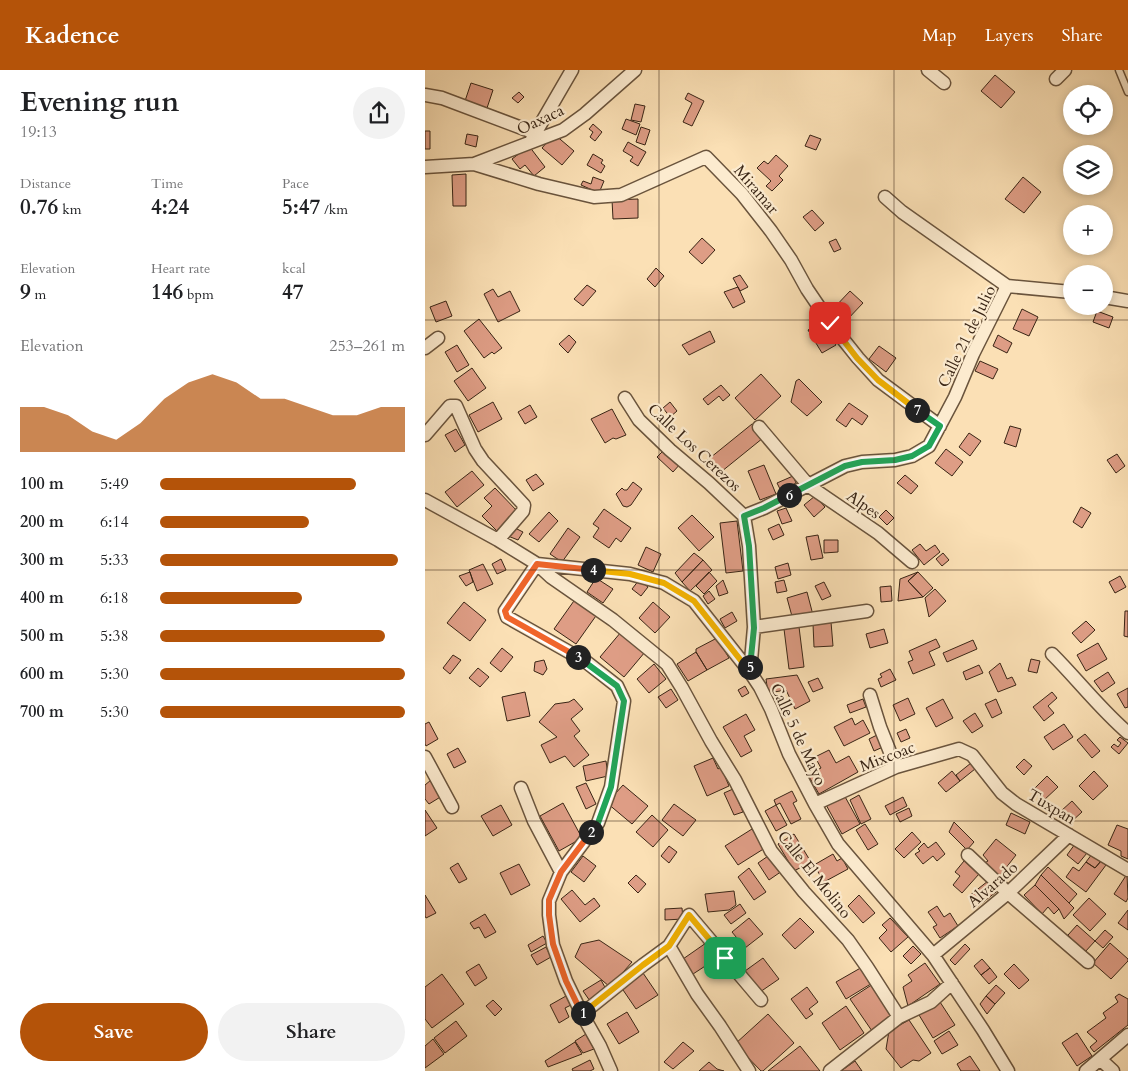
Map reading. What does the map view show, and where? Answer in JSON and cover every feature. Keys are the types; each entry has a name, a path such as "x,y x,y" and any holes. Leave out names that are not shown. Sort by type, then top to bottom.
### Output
{"street":[{"path":"425,95 442,98 532,138 572,70"},
{"name":"Oaxaca","path":"474,164 532,138 563,130 585,114 635,70"},
{"path":"928,70 944,83"},
{"path":"1055,79 1065,70"},
{"name":"Miramar","path":"474,164 539,184 594,197 621,195 706,157 742,194 771,231 791,260 807,289 857,358 878,380 940,426"},
{"path":"425,167 474,164"},
{"path":"885,197 903,212 1007,286"},
{"name":"Calle 21 de Julio","path":"744,516 809,486 845,466 912,456 929,446 955,397 973,354 1007,286 1063,291"},
{"path":"1113,298 1128,301"},
{"path":"425,348 438,338"},
{"name":"Calle Los Cerezos","path":"625,398 639,420 744,516"},
{"path":"425,435 451,406 455,406 475,449 483,461 524,505 523,511 498,540"},
{"name":"Alpes","path":"759,427 809,486 878,533 912,562"},
{"name":"Calle 5 de Mayo","path":"425,500 537,564 630,574 664,583 694,601 760,687 789,754 838,844 933,955 1008,1071"},
{"path":"744,516 749,546 754,628 750,672"},
{"path":"537,564 505,611 507,617 585,661 617,686 624,701 611,787 598,823 561,872 549,900 553,944 566,981 611,1071"},
{"name":"Calle El Molino","path":"537,564 551,577 613,620 667,664 735,780 771,851 804,892 848,940 899,1017"},
{"path":"754,628 867,612"},
{"path":"1052,654 1097,703 1128,733"},
{"path":"870,695 896,767"},
{"name":"Mixcoac","path":"815,804 896,767 959,749 973,755"},
{"name":"Tuxpan","path":"973,755 1002,793 1016,804 1128,870"},
{"path":"425,757 452,807"},
{"path":"521,788 534,820 561,872"},
{"name":"Alvarado","path":"933,955 1008,893 1069,835"},
{"path":"968,855 1008,893 1088,962"},
{"path":"582,1014 669,946 689,915 761,1000"},
{"path":"669,946 697,994 749,1071"},
{"path":"830,1071 899,1017 931,1002 952,983"},
{"path":"1086,1071 1128,1035"},
{"path":"1101,1060 1113,1071"}],"lane":[{"path":"1119,70 1128,92"}],"building":[{"path":"995,75 1015,92 1001,108 981,91"},
{"path":"471,83 493,90 486,111 464,104"},
{"path":"519,92 524,97 518,103 512,98"},
{"path":"688,93 704,101 692,126 683,122 692,103 685,99"},
{"path":"635,104 645,106 641,122 631,120"},
{"path":"626,119 640,124 636,135 622,129"},
{"path":"593,124 602,132 595,141 590,137 593,132 589,129"},
{"path":"641,127 650,130 645,145 636,142"},
{"path":"425,131 430,131 430,149 425,149"},
{"path":"467,134 478,136 476,147 465,144"},
{"path":"554,134 574,151 562,165 542,148"},
{"path":"810,135 821,139 816,150 805,146"},
{"path":"628,142 646,152 638,166 630,161 633,157 623,151"},
{"path":"529,146 545,167 534,176 525,165 520,169 512,159"},
{"path":"593,154 603,160 601,163 605,166 601,173 587,165"},
{"path":"776,155 788,166 779,176 783,180 772,191 766,186 771,181 757,168 764,161 768,164"},
{"path":"466,174 466,206 453,206 452,175"},
{"path":"593,177 604,181 599,193 581,185 583,181 591,184"},
{"path":"1023,177 1041,192 1024,213 1005,199"},
{"path":"638,199 638,218 613,219 612,200"},
{"path":"812,210 824,223 815,231 803,217"},
{"path":"702,238 715,250 702,264 689,252"},
{"path":"836,239 841,249 834,252 829,242"},
{"path":"656,268 664,276 655,287 647,279"},
{"path":"740,275 748,287 740,291 733,278"},
{"path":"587,285 596,291 583,306 574,299"},
{"path":"738,287 745,302 733,308 724,292"},
{"path":"493,289 498,297 510,291 520,311 498,322 484,294"},
{"path":"850,291 863,303 845,322 832,310"},
{"path":"446,301 452,316 436,322 430,307"},
{"path":"1022,309 1038,317 1029,336 1013,329"},
{"path":"1096,315 1113,317 1109,328 1093,322"},
{"path":"479,319 502,348 484,358 464,331"},
{"path":"823,322 836,345 822,353 808,330"},
{"path":"710,331 715,342 689,355 682,345"},
{"path":"569,335 576,342 568,353 559,344"},
{"path":"998,335 1012,343 1007,353 993,346"},
{"path":"457,345 469,365 457,372 445,352"},
{"path":"879,346 896,358 886,372 869,359"},
{"path":"980,361 998,369 993,379 975,371"},
{"path":"472,368 486,388 468,401 454,381"},
{"path":"761,374 781,396 755,420 735,398"},
{"path":"799,379 822,402 807,416 791,402 796,381"},
{"path":"721,385 730,395 723,401 719,396 708,405 703,399"},
{"path":"493,402 502,419 478,432 469,415"},
{"path":"670,402 677,411 670,417 663,408"},
{"path":"849,403 868,416 862,425 852,418 846,427 836,420"},
{"path":"530,405 537,417 525,424 518,412"},
{"path":"612,409 626,435 616,439 613,438 605,443 591,419"},
{"path":"752,424 763,438 716,476 705,462"},
{"path":"1010,426 1021,429 1016,447 1004,443"},
{"path":"456,429 465,445 455,452 445,435"},
{"path":"969,433 981,441 970,456 959,447"},
{"path":"665,449 681,463 673,472 657,457"},
{"path":"946,449 963,462 952,476 935,463"},
{"path":"1117,454 1125,466 1116,473 1107,460"},
{"path":"764,465 776,494 760,500 748,471"},
{"path":"472,471 484,485 457,507 445,492"},
{"path":"536,474 544,484 533,491 526,480"},
{"path":"905,475 918,486 911,494 897,483"},
{"path":"793,476 796,483 781,491 777,483"},
{"path":"633,482 642,489 631,505 623,506 616,494 622,488 627,490"},
{"path":"495,488 519,513 498,532 482,516 492,506 484,498"},
{"path":"815,496 825,507 814,517 804,505"},
{"path":"1081,507 1091,513 1082,528 1073,522"},
{"path":"786,508 792,521 782,524 777,511"},
{"path":"604,509 631,528 621,542 616,538 609,548 593,537 599,528 593,524"},
{"path":"886,510 894,518 887,525 879,517"},
{"path":"549,512 558,521 539,542 529,534"},
{"path":"692,515 714,537 699,551 678,528"},
{"path":"737,521 743,571 726,573 720,523"},
{"path":"779,524 784,535 773,540 768,529"},
{"path":"515,528 523,532 518,540 508,536"},
{"path":"568,528 580,537 562,562 550,554"},
{"path":"818,535 823,558 811,560 806,537"},
{"path":"824,540 838,540 838,552 824,553"},
{"path":"920,544 926,551 935,545 940,552 924,565 912,550"},
{"path":"646,547 661,554 653,572 638,565"},
{"path":"694,553 703,560 682,582 675,573"},
{"path":"943,553 949,560 942,566 936,559"},
{"path":"501,559 506,570 497,574 492,564"},
{"path":"703,560 712,570 690,591 682,582"},
{"path":"788,563 791,575 778,579 775,567"},
{"path":"483,564 493,584 477,591 469,570"},
{"path":"470,572 473,582 466,586 459,576"},
{"path":"709,572 717,581 704,594 696,586"},
{"path":"918,572 933,588 923,597 908,581"},
{"path":"918,572 908,581 923,597 898,601 900,579"},
{"path":"1120,576 1126,587 1115,593 1109,582"},
{"path":"596,578 613,589 603,603 587,592"},
{"path":"639,580 648,587 641,596 632,589"},
{"path":"723,580 728,593 719,596 716,586"},
{"path":"784,580 787,591 777,593 775,582"},
{"path":"824,582 831,596 822,600 815,586"},
{"path":"891,586 892,601 881,602 880,587"},
{"path":"935,589 946,601 929,617 925,598"},
{"path":"709,591 715,599 708,604 703,596"},
{"path":"807,592 813,615 793,620 787,598"},
{"path":"576,598 598,613 576,644 554,629"},
{"path":"464,602 486,620 470,641 447,623"},
{"path":"653,602 670,617 655,633 639,618"},
{"path":"1125,611 1128,611 1128,637 1124,636"},
{"path":"732,612 737,621 725,628 720,619"},
{"path":"1086,621 1095,630 1081,643 1072,633"},
{"path":"831,622 833,646 814,647 813,624"},
{"path":"799,627 804,667 789,669 784,629"},
{"path":"884,629 888,643 870,648 866,634"},
{"path":"621,632 645,652 624,677 600,657"},
{"path":"717,638 729,658 707,670 696,649"},
{"path":"936,639 940,647 929,652 935,665 913,674 908,662 913,660 909,651"},
{"path":"973,640 977,649 947,662 943,653"},
{"path":"1098,643 1107,659 1086,671 1077,655"},
{"path":"502,648 513,657 501,672 490,663"},
{"path":"696,652 707,670 688,681 677,664"},
{"path":"453,655 461,660 450,674 443,668"},
{"path":"1031,659 1040,661 1037,673 1028,671"},
{"path":"544,660 547,669 543,675 534,671 535,662"},
{"path":"1000,663 1007,679 1012,677 1016,685 998,692 989,672"},
{"path":"654,664 666,679 649,693 637,679"},
{"path":"979,665 983,673 966,680 963,672"},
{"path":"478,668 489,677 480,687 469,678"},
{"path":"890,669 896,680 881,687 878,679 882,677 880,674"},
{"path":"1108,672 1115,683 1102,692 1094,681"},
{"path":"797,675 810,701 795,709 786,690 768,693 766,679"},
{"path":"818,678 823,688 813,692 808,682"},
{"path":"745,686 749,693 742,697 738,690"},
{"path":"1128,688 1128,707 1125,708 1117,694"},
{"path":"671,689 678,700 666,708 658,697"},
{"path":"525,692 530,716 507,721 502,697"},
{"path":"1052,692 1057,698 1048,706 1054,713 1044,721 1033,707"},
{"path":"908,698 915,714 900,721 893,705"},
{"path":"574,699 583,709 571,719 580,731 574,736 589,755 574,767 565,756 550,763 541,745 557,737 539,722 555,704 569,702"},
{"path":"863,699 866,707 850,713 847,705"},
{"path":"943,699 953,718 936,727 926,708"},
{"path":"996,699 1002,713 992,718 985,704"},
{"path":"975,713 983,726 972,733 963,721"},
{"path":"746,714 755,730 744,736 752,751 741,757 723,727"},
{"path":"852,718 855,725 863,720 870,733 844,746 834,727"},
{"path":"429,722 438,739 426,746 425,724"},
{"path":"1064,724 1073,737 1053,750 1044,737"},
{"path":"906,729 910,738 901,742 897,733"},
{"path":"1085,734 1100,751 1092,758 1077,740"},
{"path":"877,735 883,747 874,751 869,739"},
{"path":"1120,737 1128,743 1119,754 1111,747 1114,744 1118,747 1121,743 1117,740"},
{"path":"458,748 466,762 454,768 447,754"},
{"path":"829,750 836,763 849,756 858,772 819,794 808,775 821,768 815,757"},
{"path":"713,758 718,769 721,767 729,786 707,796 694,766"},
{"path":"1024,759 1032,766 1024,775 1016,767"},
{"path":"606,761 608,776 586,781 583,766"},
{"path":"971,763 975,769 960,781 956,775"},
{"path":"952,771 960,781 946,792 938,783"},
{"path":"1094,771 1108,786 1093,800 1079,786"},
{"path":"1047,776 1058,787 1043,801 1033,790"},
{"path":"431,780 442,796 429,804 425,799 425,785"},
{"path":"586,783 596,804 586,809 576,787"},
{"path":"623,785 648,806 632,824 607,803"},
{"path":"733,789 743,812 734,815 724,793"},
{"path":"792,791 797,801 793,803 801,819 791,824 780,803 776,805 774,800"},
{"path":"843,793 860,824 842,834 825,803"},
{"path":"859,795 871,819 861,824 850,800"},
{"path":"903,797 907,806 890,815 885,806"},
{"path":"1072,801 1082,812 1071,822 1061,811"},
{"path":"563,803 582,838 559,851 540,816"},
{"path":"674,804 696,820 683,836 662,820"},
{"path":"501,805 512,825 493,836 481,816"},
{"path":"776,805 787,825 776,831 765,811"},
{"path":"909,808 912,816 900,822 896,814"},
{"path":"425,810 437,828 425,836"},
{"path":"1011,813 1030,822 1025,834 1006,825"},
{"path":"652,815 668,830 653,847 636,832"},
{"path":"954,822 974,842 967,850 949,832"},
{"path":"865,824 878,844 868,850 856,830"},
{"path":"1117,825 1128,829 1128,859 1121,856 1121,851 1108,845"},
{"path":"752,829 765,848 738,865 725,846"},
{"path":"912,832 921,842 904,858 895,849"},
{"path":"794,834 811,862 794,871 778,844"},
{"path":"996,839 1016,855 998,878 981,865 988,861 983,855"},
{"path":"936,842 945,854 937,861 933,856 923,864 915,854 920,851 918,849 924,843 928,848"},
{"path":"1075,844 1087,853 1078,864 1067,855"},
{"path":"669,846 677,852 669,863 661,856"},
{"path":"771,854 782,871 769,880 758,863"},
{"path":"833,854 837,861 842,858 848,869 824,882 814,865"},
{"path":"1092,854 1101,861 1095,868 1086,862"},
{"path":"583,856 596,866 584,882 571,872"},
{"path":"964,861 979,874 962,893 953,885 960,876 955,872"},
{"path":"1101,861 1106,865 1086,892 1066,877 1073,867 1079,871 1086,862 1095,868"},
{"path":"458,863 467,879 459,883 450,868"},
{"path":"519,864 530,885 511,895 500,873"},
{"path":"1048,867 1077,894 1069,903 1041,875"},
{"path":"749,868 766,892 754,900 738,877"},
{"path":"1127,874 1128,898 1126,902 1114,894"},
{"path":"636,875 646,884 638,893 628,883"},
{"path":"1041,875 1074,908 1064,919 1059,909 1035,885"},
{"path":"988,881 996,892 977,907 969,896"},
{"path":"1035,885 1059,909 1054,914 1048,907 1042,914 1024,895"},
{"path":"572,890 585,905 594,898 600,906 580,922 561,899"},
{"path":"734,891 736,905 729,910 708,912 705,894"},
{"path":"425,895 436,913 426,918 425,916"},
{"path":"859,895 875,913 863,923 848,906"},
{"path":"1089,898 1106,914 1090,931 1073,915"},
{"path":"740,904 746,913 731,924 724,915"},
{"path":"937,906 944,917 950,913 958,926 940,938 933,927 937,925 928,912"},
{"path":"682,908 683,919 665,920 665,909"},
{"path":"1128,910 1128,930 1118,923"},
{"path":"485,914 496,932 485,938 479,927 474,929 470,923"},
{"path":"749,918 763,934 745,948 732,932"},
{"path":"800,918 814,932 795,949 782,935"},
{"path":"890,918 908,937 891,952 879,938 887,930 882,925"},
{"path":"1077,925 1095,941 1085,952 1068,935"},
{"path":"1105,930 1113,937 1103,948 1095,941"},
{"path":"543,936 547,943 531,952 528,945"},
{"path":"599,940 632,962 610,987 575,957 581,944"},
{"path":"706,943 716,959 693,974 683,959"},
{"path":"1110,943 1128,959 1111,979 1093,963"},
{"path":"965,944 970,949 955,965 950,960"},
{"path":"913,946 921,954 911,964 903,956"},
{"path":"546,947 551,957 537,965 531,955"},
{"path":"763,958 779,979 760,992 745,971"},
{"path":"982,959 990,968 981,975 974,966"},
{"path":"925,963 940,984 908,1006 903,987 912,981 908,975"},
{"path":"479,964 487,978 475,986 466,972"},
{"path":"1014,964 1029,980 1019,989 1004,974"},
{"path":"864,966 874,982 846,999 836,982"},
{"path":"990,968 997,977 989,984 981,975"},
{"path":"643,973 658,995 636,1009 621,987"},
{"path":"442,974 464,1004 432,1028 425,1019 425,987"},
{"path":"601,980 607,991 590,1001 583,991"},
{"path":"873,984 895,1016 872,1031 850,999"},
{"path":"996,985 1005,993 995,1004 986,996"},
{"path":"807,987 818,1002 809,1009 813,1014 806,1019 791,999"},
{"path":"1119,994 1128,999 1128,1025 1094,1052 1090,1047 1097,1041 1087,1032 1106,1018 1103,1013 1118,1002 1115,997"},
{"path":"566,996 571,1005 565,1008 569,1017 559,1023 550,1005"},
{"path":"986,996 995,1004 987,1014 980,1004"},
{"path":"493,1000 502,1009 495,1016 486,1006"},
{"path":"940,1002 955,1025 933,1038 919,1015"},
{"path":"846,1006 864,1033 840,1050 822,1023"},
{"path":"627,1012 639,1032 619,1044 607,1024"},
{"path":"768,1014 794,1043 761,1071 735,1044"},
{"path":"909,1020 931,1053 919,1061 913,1060 901,1068 886,1049 889,1031"},
{"path":"456,1021 467,1036 445,1053 434,1038"},
{"path":"949,1031 958,1045 942,1054 934,1041"},
{"path":"1077,1033 1092,1056 1077,1066 1062,1043"},
{"path":"586,1034 594,1049 583,1053 575,1041"},
{"path":"433,1039 444,1054 425,1068 425,1046"},
{"path":"575,1042 582,1054 548,1067 545,1061"},
{"path":"683,1042 694,1051 673,1069 664,1062"},
{"path":"800,1046 820,1071 768,1071"},
{"path":"970,1056 980,1071 961,1071 957,1064"},
{"path":"590,1060 594,1069 590,1071 573,1071 572,1069"},
{"path":"855,1061 862,1071 841,1071"},
{"path":"709,1062 717,1069 724,1071 699,1071"}],"route":[{"path":"725,958 689,915 669,946 582,1014 566,981 553,944 549,900 561,872 598,823 611,787 624,701 617,686 585,661 507,617 505,611 537,564 630,574 664,583 694,601 750,672 754,628 749,546 744,516 809,486 845,466 912,456 929,446 940,426 878,380 857,358 830,323"}]}
